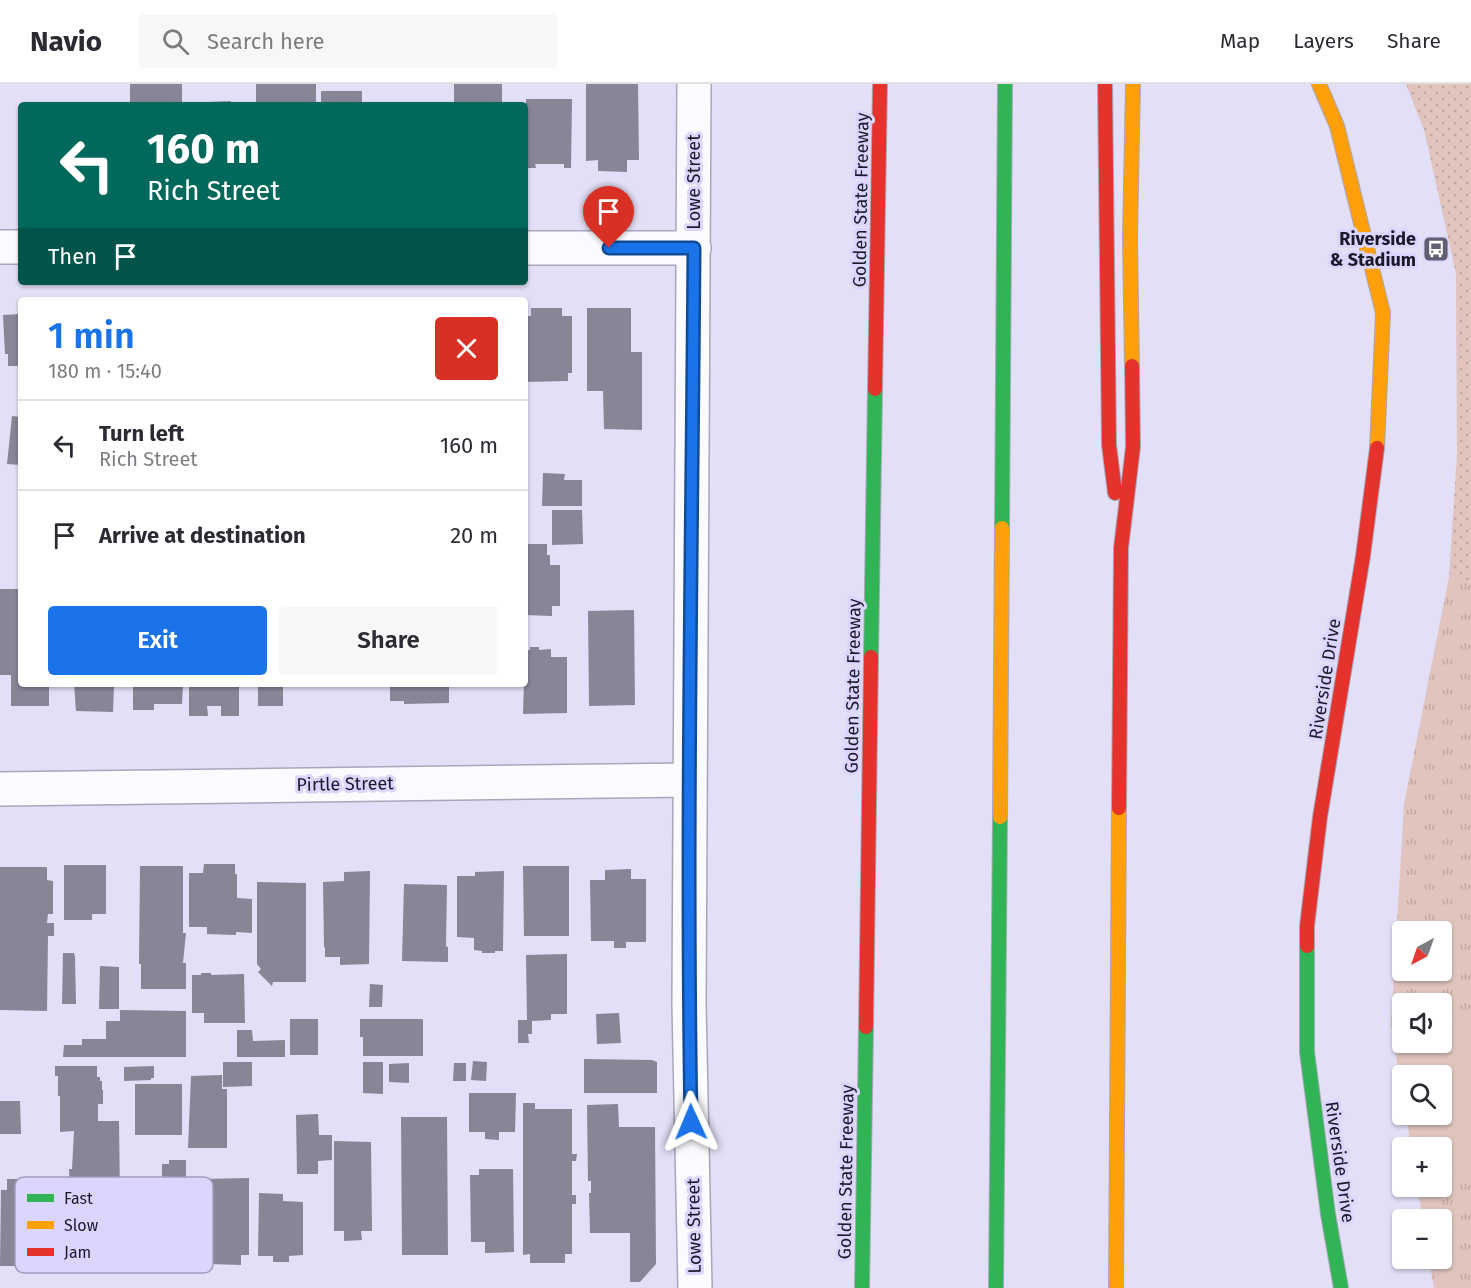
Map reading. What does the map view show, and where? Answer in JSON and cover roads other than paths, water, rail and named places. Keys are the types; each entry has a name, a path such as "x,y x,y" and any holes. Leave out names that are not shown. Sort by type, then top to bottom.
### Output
{"main road":[{"name":"Golden State Freeway","path":"862,1288 880,84"},
{"path":"996,1288 1005,84"},
{"path":"1105,84 1109,445 1121,548"},
{"path":"1116,1288 1121,548 1133,447 1130,238 1133,84"},
{"name":"Riverside Drive","path":"1318,84 1337,126 1383,313 1379,431 1363,556 1320,817 1307,926 1307,1052 1328,1214 1341,1288"}],"street":[{"name":"Lowe Street","path":"694,84 689,1004 695,1288"},
{"path":"0,247 18,247"},
{"path":"528,248 694,248"},
{"name":"Pirtle Street","path":"0,789 689,780"}],"place":[{"name":"Riverside & Stadium","path":"1436,249"}]}
